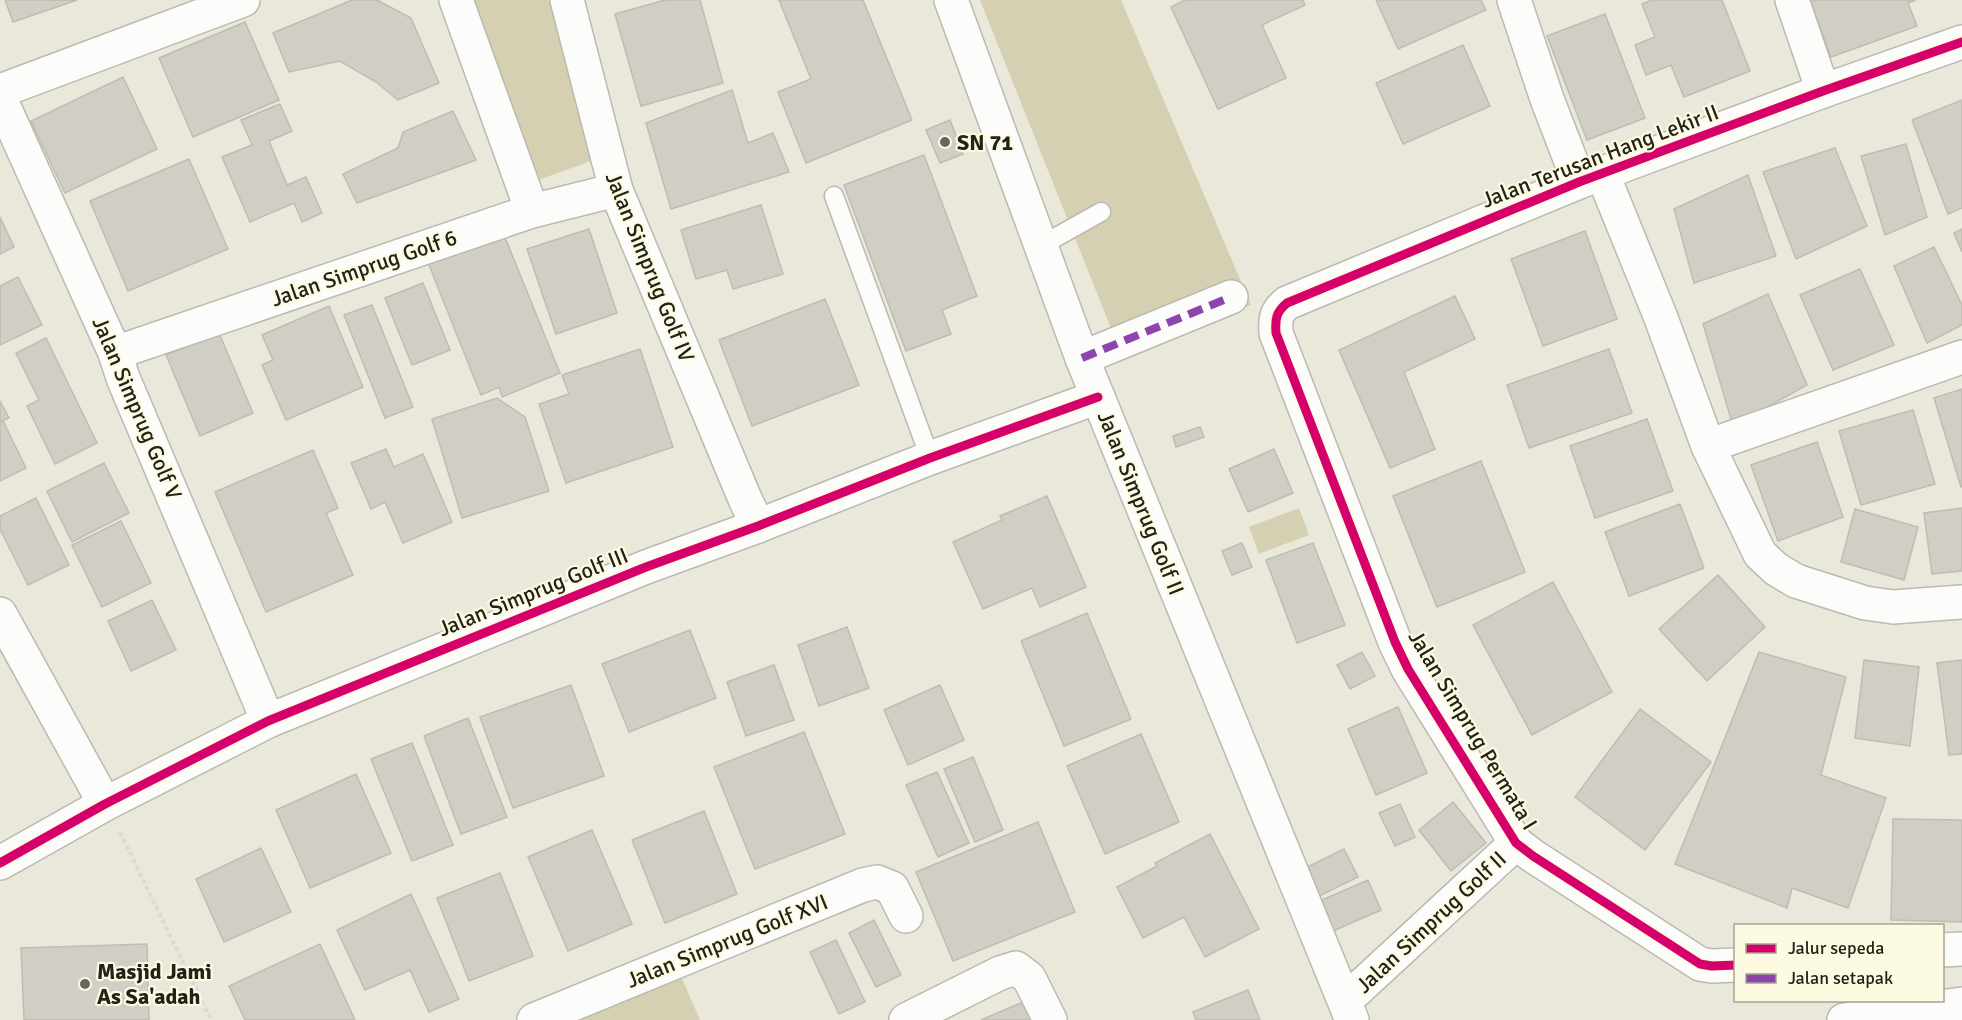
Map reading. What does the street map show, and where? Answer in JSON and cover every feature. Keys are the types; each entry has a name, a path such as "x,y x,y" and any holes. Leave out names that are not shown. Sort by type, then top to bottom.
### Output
{"main road":[{"path":"0,91 243,0"},
{"path":"456,0 532,211"},
{"name":"Jalan Simprug Golf IV","path":"567,0 616,190 758,526"},
{"name":"Jalan Simprug Golf II","path":"951,0 1082,358 1348,1010 1516,843"},
{"path":"1514,0 1546,99 1591,178"},
{"path":"1792,0 1823,91"},
{"name":"Jalan Terusan Hang Lekir II","path":"1276,333 1276,316 1287,303 1591,178 1823,91 1962,42"},
{"name":"Jalan Simprug Golf V","path":"0,98 115,353 123,378 268,721"},
{"name":"Jalan Terusan Hang Lekir II","path":"1591,178 1661,318 1708,446 1760,554 1796,581 1865,603 1893,607 1962,602"},
{"name":"Jalan Simprug Golf 6","path":"115,353 532,211 616,190"},
{"path":"1082,358 1231,297"},
{"name":"Jalan Simprug Permata I","path":"1276,333 1395,642 1408,669 1516,843 1700,964 1734,965"},
{"path":"1708,446 1962,357"},
{"name":"Jalan Simprug Golf III","path":"0,863 105,804 268,721 646,567 758,526 930,458 1098,397"},
{"path":"0,614 105,804"},
{"name":"Jalan Simprug Golf XVI","path":"534,1020 863,885 877,882 892,888 906,916"},
{"path":"1944,951 1962,949"},
{"path":"906,1020 1000,973 1016,968 1029,978 1050,1020"},
{"path":"1844,1020 1962,1004"}],"lane":[{"path":"834,196 930,458"},
{"path":"1042,245 1101,212"}],"path":[{"path":"132,855 212,1020"}],"shaded area":[{"path":"464,0 557,0 605,156 527,184"},
{"path":"980,0 1121,0 1251,305 1122,356"},
{"path":"1299,508 1309,535 1259,554 1249,527"},
{"path":"681,976 700,1020 577,1020"}],"building":[{"path":"5,0 77,0 13,22"},
{"path":"352,0 377,0 411,18 439,83 398,100 376,82 340,61 289,72 273,33"},
{"path":"665,0 700,0 723,83 641,106 615,14"},
{"path":"779,0 863,0 912,120 806,163 778,92 811,79"},
{"path":"1185,0 1303,0 1305,5 1262,25 1286,78 1218,109 1171,7"},
{"path":"1376,0 1481,0 1486,10 1398,49"},
{"path":"1652,0 1722,0 1750,71 1684,97 1671,65 1646,75 1635,45 1655,37 1642,4"},
{"path":"1810,0 1916,0 1908,3 1917,26 1831,57"},
{"path":"1605,14 1645,118 1587,140 1547,36"},
{"path":"245,22 279,100 193,137 159,58"},
{"path":"1463,45 1490,106 1403,144 1376,83"},
{"path":"123,77 157,149 65,193 31,121"},
{"path":"732,90 748,143 773,133 789,172 671,209 646,123"},
{"path":"1962,100 1962,208 1948,214 1912,120"},
{"path":"280,104 292,131 269,141 287,185 306,177 322,213 302,222 294,203 250,222 222,157 252,145 241,120"},
{"path":"453,111 476,160 357,203 343,174 398,148 403,132"},
{"name":"SN 71","path":"950,120 963,154 940,163 926,130"},
{"path":"1906,144 1927,217 1885,235 1861,156"},
{"path":"1835,148 1867,226 1796,259 1763,172"},
{"path":"924,155 977,296 942,310 951,334 906,351 844,185"},
{"path":"189,159 228,249 128,291 90,201"},
{"path":"1748,175 1776,256 1694,283 1674,209"},
{"path":"761,205 783,274 733,289 727,270 696,279 681,230"},
{"path":"0,217 14,247 0,254"},
{"path":"500,225 560,373 502,397 499,387 481,395 425,255"},
{"path":"589,229 617,313 556,334 527,249"},
{"path":"1962,229 1962,252 1954,233"},
{"path":"1585,231 1617,319 1543,346 1511,259"},
{"path":"1934,247 1962,305 1962,325 1927,343 1894,266"},
{"path":"1860,269 1894,345 1833,370 1800,295"},
{"path":"18,277 42,325 0,345 0,286"},
{"path":"423,283 450,350 412,365 385,298"},
{"path":"1768,294 1807,385 1733,426 1703,324"},
{"path":"1455,296 1475,339 1404,372 1435,449 1390,468 1339,350"},
{"path":"825,299 859,385 752,426 719,340"},
{"path":"372,305 413,407 385,418 344,315"},
{"path":"329,306 363,387 286,420 262,365 273,360 262,335"},
{"path":"219,333 253,413 200,436 166,355"},
{"path":"46,338 97,443 55,464 27,406 39,400 16,353"},
{"path":"640,349 673,447 566,483 539,404 569,394 562,375"},
{"path":"1609,349 1632,413 1529,448 1507,385"},
{"path":"1962,389 1962,486 1961,487 1934,398"},
{"path":"497,398 525,417 549,491 462,518 432,419"},
{"path":"0,401 9,418 0,422"},
{"path":"1913,410 1935,484 1861,505 1839,431"},
{"path":"1647,419 1673,491 1595,518 1570,446"},
{"path":"3,421 26,468 0,481 0,422"},
{"path":"1200,427 1204,437 1176,447 1173,436"},
{"path":"1817,442 1843,517 1778,541 1751,465"},
{"path":"386,449 394,467 423,454 452,522 403,543 385,502 371,509 351,463"},
{"path":"1274,449 1293,493 1248,512 1229,469"},
{"path":"313,450 338,508 326,513 353,575 266,612 215,492"},
{"path":"1481,461 1525,572 1437,607 1393,496"},
{"path":"104,463 129,513 72,542 47,491"},
{"path":"1047,496 1086,587 1040,607 1032,588 983,609 953,542 1002,520 1000,516"},
{"path":"36,498 69,565 28,585 0,529 0,516"},
{"path":"1680,504 1704,568 1629,596 1605,532"},
{"path":"1962,508 1962,571 1932,574 1924,513"},
{"path":"1855,509 1918,527 1904,580 1841,562"},
{"path":"121,521 151,583 102,607 72,545"},
{"path":"1242,543 1252,567 1232,575 1222,551"},
{"path":"1313,543 1345,625 1297,643 1266,560"},
{"path":"1718,575 1765,627 1707,681 1659,629"},
{"path":"1553,582 1612,692 1532,735 1473,625"},
{"path":"152,600 176,650 131,671 108,621"},
{"path":"1087,613 1131,719 1064,746 1021,641"},
{"path":"847,627 869,688 819,706 798,645"},
{"path":"690,630 716,698 629,732 602,664"},
{"path":"1362,652 1375,676 1350,689 1337,665"},
{"path":"1759,652 1846,677 1821,775 1886,798 1848,908 1792,888 1787,908 1675,864"},
{"path":"1864,660 1919,667 1910,746 1855,738"},
{"path":"1962,660 1962,754 1949,755 1937,663"},
{"path":"774,665 794,720 746,736 727,682"},
{"path":"571,685 604,776 513,808 480,717"},
{"path":"940,685 964,740 908,765 884,710"},
{"path":"1398,707 1427,773 1376,795 1348,729"},
{"path":"1640,709 1711,762 1645,850 1575,797"},
{"path":"468,718 507,817 461,834 424,736"},
{"path":"804,732 845,834 755,869 714,767"},
{"path":"1141,734 1179,822 1105,854 1067,766"},
{"path":"412,743 453,845 412,861 371,759"},
{"path":"973,757 1003,830 975,842 944,769"},
{"path":"937,772 969,843 938,857 906,785"},
{"path":"356,774 391,853 310,888 276,810"},
{"path":"1453,802 1486,843 1451,871 1419,830"},
{"path":"1400,804 1415,837 1395,846 1379,813"},
{"path":"704,811 737,894 665,923 632,840"},
{"path":"1893,819 1962,820 1962,922 1891,920"},
{"path":"1038,822 1075,912 953,961 916,872"},
{"path":"592,830 632,924 568,951 528,857"},
{"path":"1210,834 1259,929 1205,957 1184,917 1143,938 1117,887 1157,866 1155,863"},
{"path":"261,848 291,912 224,942 196,879"},
{"path":"1344,849 1358,877 1313,899 1299,871"},
{"path":"500,873 533,956 469,981 437,898"},
{"path":"1368,880 1381,910 1326,934 1313,904"},
{"path":"411,894 459,999 429,1012 410,970 365,990 337,930"},
{"path":"874,920 901,975 876,987 849,933"},
{"path":"836,940 865,1002 839,1014 810,952"},
{"name":"Masjid Jami As Sa'adah","path":"147,944 149,1020 24,1020 21,948"},
{"path":"320,944 355,1020 245,1020 229,986"},
{"path":"1248,990 1260,1020 1196,1020 1193,1012"},
{"path":"1023,1002 1031,1020 981,1020"}],"marked path":[{"path":"1082,358 1231,297"}],"cycle path":[{"path":"1734,965 1700,964 1516,843 1408,669 1395,642 1276,333 1277,316 1287,303 1579,182 1962,42"},
{"path":"0,863 105,804 268,721 646,567 758,526 930,458 1098,397"}],"place":[{"name":"SN 71","path":"945,142"},
{"name":"Masjid Jami As Sa'adah","path":"85,984"}]}
